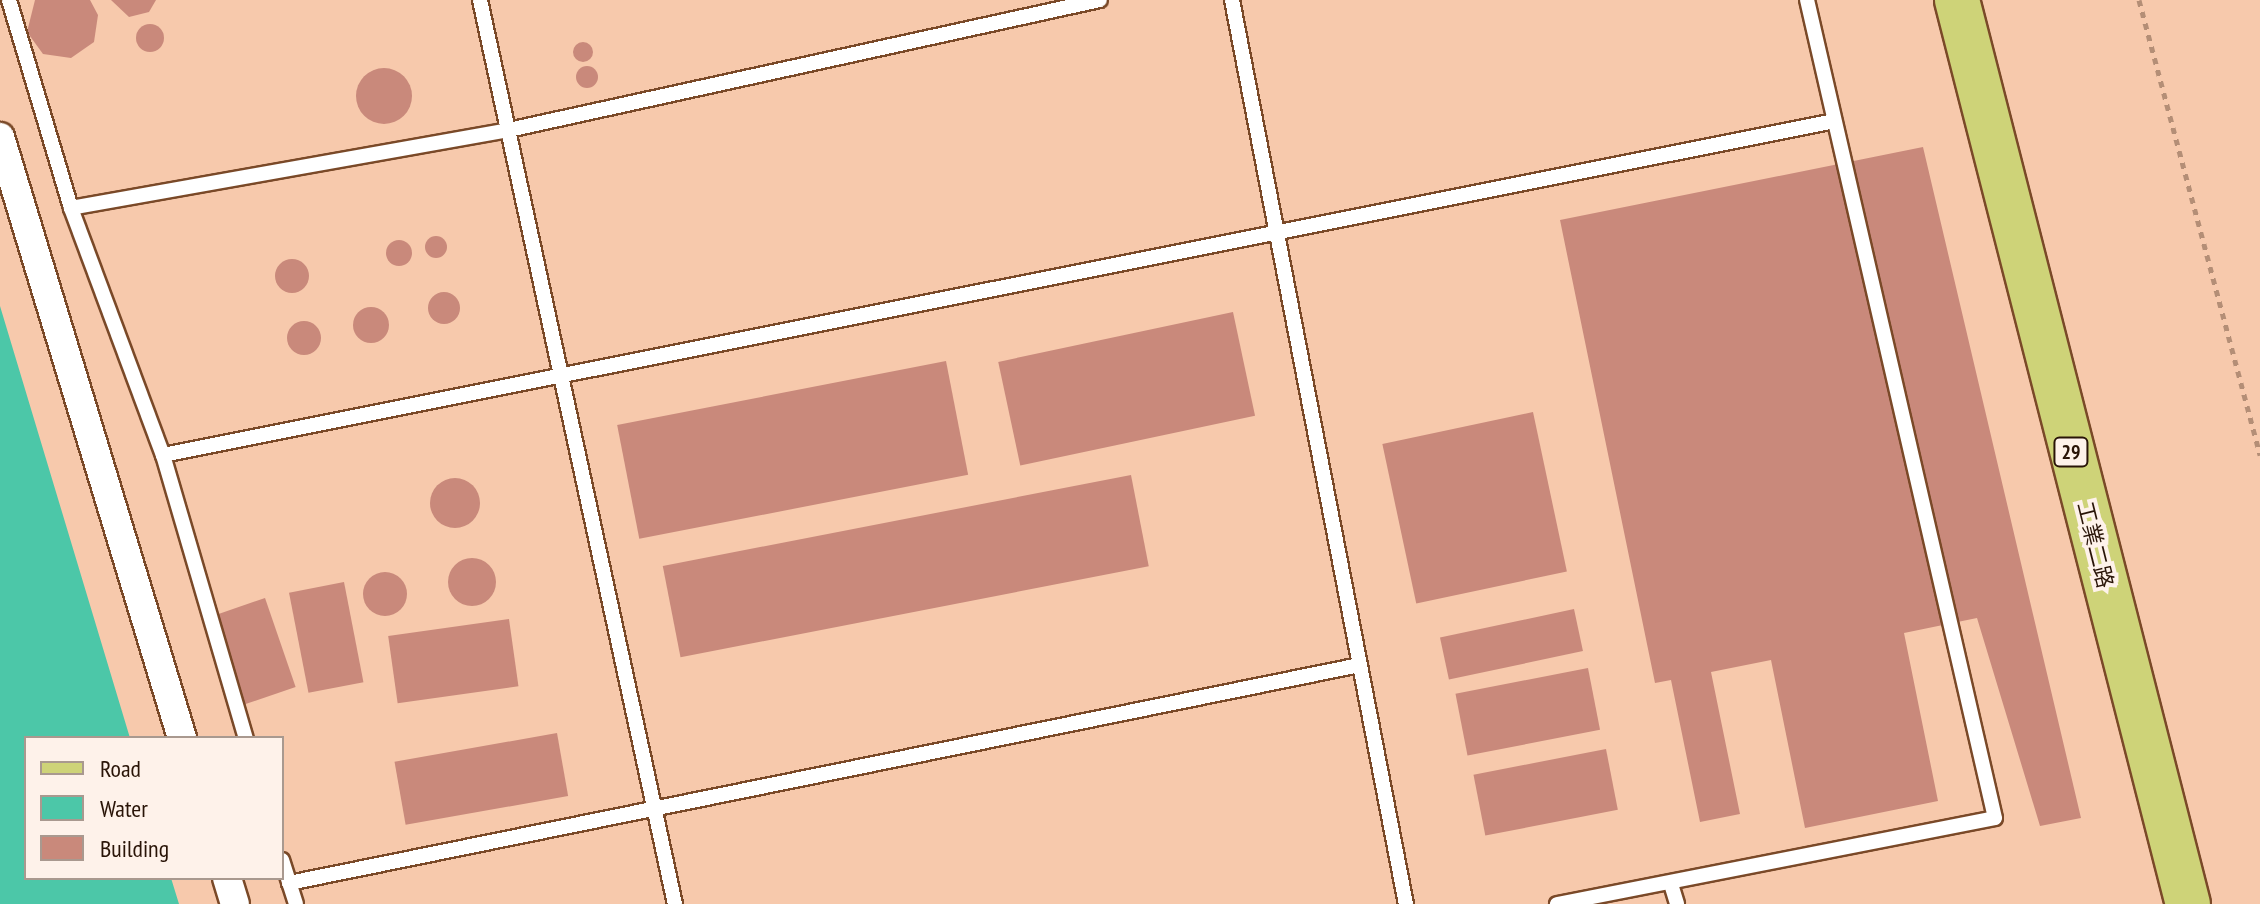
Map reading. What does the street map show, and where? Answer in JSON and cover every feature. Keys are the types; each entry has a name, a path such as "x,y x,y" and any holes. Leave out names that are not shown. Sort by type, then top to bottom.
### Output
{"main road":[{"name":"工業二路","path":"1957,0 2188,904"}],"street":[{"path":"0,137 181,736"},
{"path":"228,880 235,904"}],"lane":[{"path":"9,0 71,208 163,455 245,736"},
{"path":"480,0 504,131 675,904"},
{"path":"71,208 504,131 1100,0"},
{"path":"1232,0 1406,904"},
{"path":"1557,904 1995,818 1807,0"},
{"path":"163,455 1834,121"},
{"path":"289,883 655,813 1360,665"},
{"path":"284,867 296,904"},
{"path":"1671,884 1677,904"}],"path":[{"path":"2139,0 2260,455"}],"water":[{"path":"0,306 129,736 24,736 24,880 172,880 179,904 0,904"}],"building":[{"path":"35,0 90,0 98,15 94,42 71,58 43,54 27,32"},
{"path":"111,0 156,0 149,12 129,17"},
{"path":"150,24 160,28 164,38 160,48 150,52 140,48 136,38 140,28"},
{"path":"583,42 590,45 593,52 590,59 583,62 576,59 573,52 576,45"},
{"path":"587,66 598,77 587,88 576,77"},
{"path":"384,68 404,76 412,96 404,116 384,124 364,116 356,96 364,76"},
{"path":"1923,147 2081,818 2040,826 1977,618 1904,633 1938,801 1805,828 1771,660 1711,672 1740,814 1700,822 1671,680 1655,683 1560,220"},
{"path":"436,236 444,239 447,247 444,255 436,258 428,255 425,247 428,239"},
{"path":"399,240 408,244 412,253 408,262 399,266 390,262 386,253 390,244"},
{"path":"292,259 304,264 309,276 304,288 292,293 280,288 275,276 280,264"},
{"path":"444,292 456,296 460,308 456,320 444,324 432,320 428,308 432,296"},
{"path":"371,307 384,312 389,325 384,338 371,343 358,338 353,325 358,312"},
{"path":"1233,312 1255,416 1020,466 998,362"},
{"path":"304,321 316,326 321,338 316,350 304,355 292,350 287,338 292,326"},
{"path":"946,361 968,475 639,539 617,425"},
{"path":"1533,412 1567,571 1416,603 1382,444"},
{"path":"1131,475 1149,566 681,657 663,566"},
{"path":"455,478 473,485 480,503 473,521 455,528 437,521 430,503 437,485"},
{"path":"472,558 489,565 496,582 489,599 472,606 455,599 448,582 455,565"},
{"path":"385,572 401,578 407,594 401,610 385,616 369,610 363,594 369,578"},
{"path":"344,582 363,682 308,693 289,593"},
{"path":"265,598 296,687 243,705 212,616"},
{"path":"1574,609 1583,651 1449,680 1440,637"},
{"path":"509,619 518,686 398,703 388,636"},
{"path":"1588,668 1600,730 1468,756 1455,694"},
{"path":"557,733 568,796 406,825 395,762"},
{"path":"1606,749 1618,810 1485,836 1473,775"}]}
